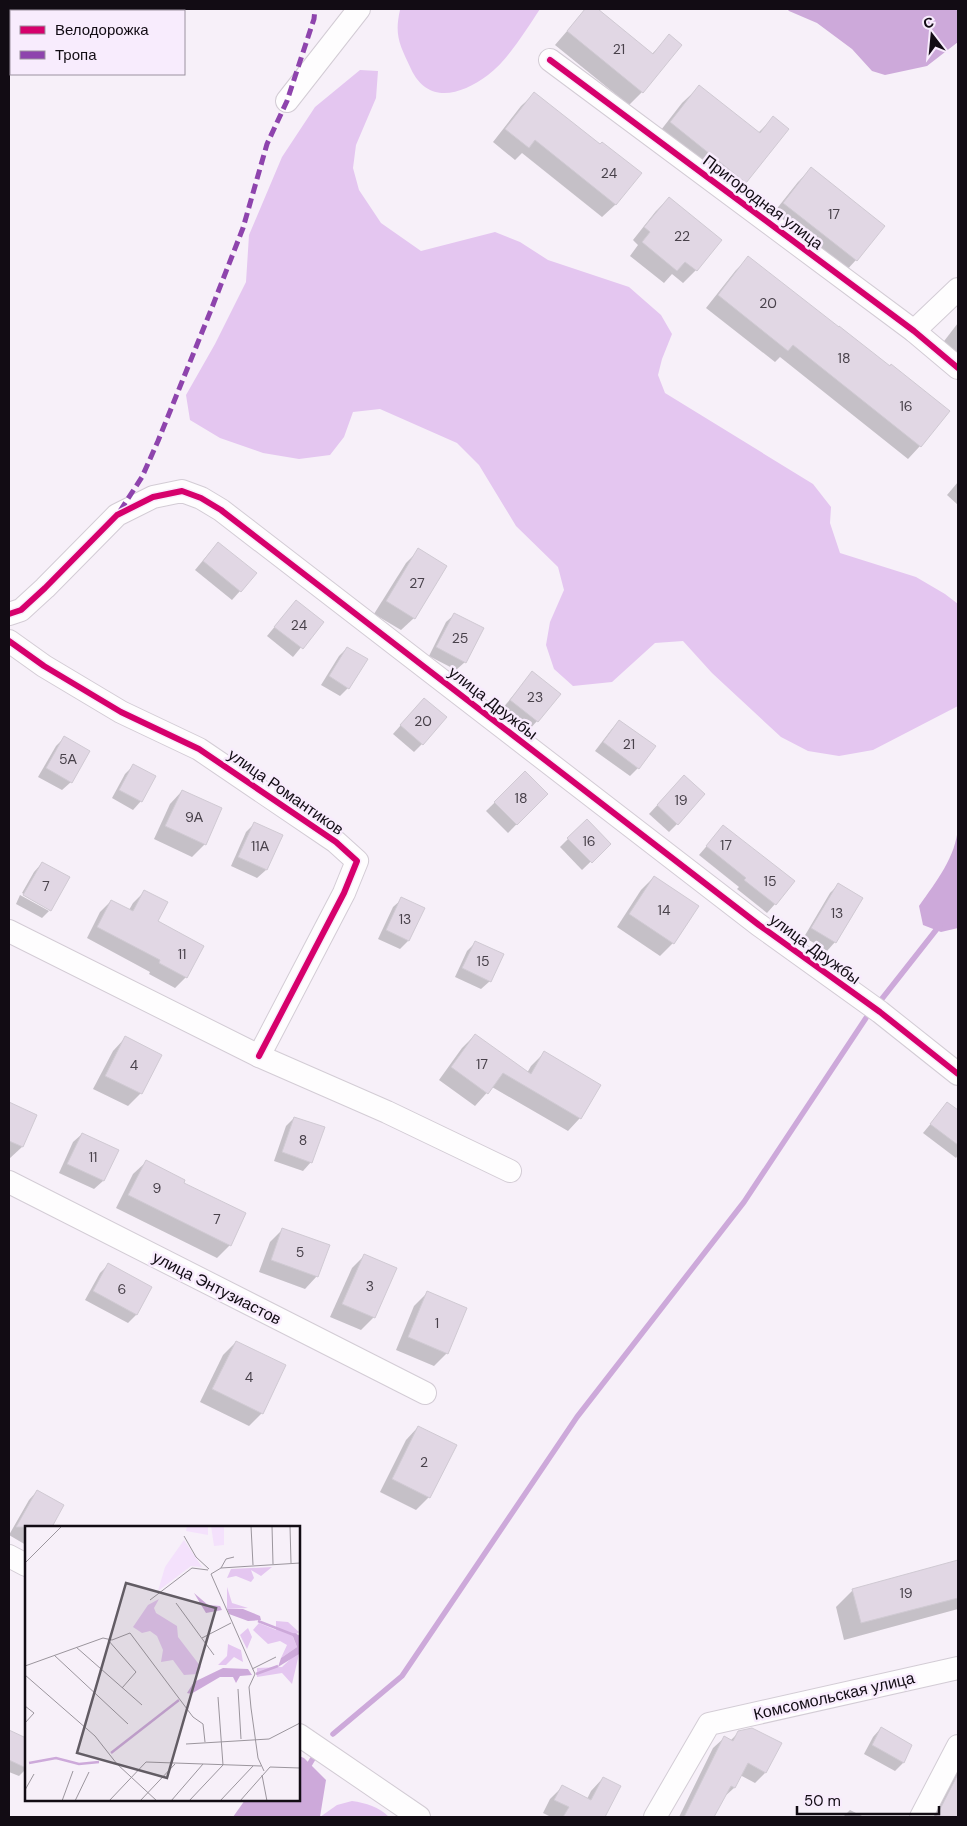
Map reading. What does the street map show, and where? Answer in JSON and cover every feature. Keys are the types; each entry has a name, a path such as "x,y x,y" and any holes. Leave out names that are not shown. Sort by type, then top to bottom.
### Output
{"street":[{"path":"288,101 359,9"},
{"name":"Пригородная улица","path":"550,60 914,332 958,368"},
{"path":"914,332 958,290"},
{"name":"улица Дружбы","path":"9,614 21,610 117,516 153,497 182,491 201,498 221,510 759,925 880,1012 958,1074"},
{"name":"улица Романтиков","path":"9,641 44,666 121,712 199,749 336,842 357,861 344,893 259,1056"},
{"path":"9,930 259,1056 387,1112 510,1171"},
{"name":"улица Энтузиастов","path":"9,1182 424,1393"},
{"path":"9,1556 25,1564"},
{"name":"Комсомольская улица","path":"655,1817 709,1724 958,1668"},
{"path":"300,1736 419,1817"},
{"path":"921,1817 958,1746"}],"shaded area":[{"path":"540,9 516,44 495,69 467,88 446,93 426,88 411,69 401,47 398,34 398,19 400,10"},
{"path":"787,9 958,9 958,42 927,66 885,75 872,71 852,49 817,23"},
{"path":"360,70 378,71 376,98 356,145 353,168 359,190 381,223 421,251 495,232 520,242 548,260 629,287 661,315 672,334 658,375 665,393 813,484 831,507 830,523 840,553 916,577 958,604 958,706 873,750 839,756 808,751 781,737 712,673 683,641 655,643 612,682 573,686 554,669 546,645 550,622 564,590 558,567 516,526 479,465 457,443 380,409 353,412 344,437 330,455 299,459 263,453 220,438 190,420 186,395 215,344 246,282 249,235 282,157 315,107"},
{"path":"958,827 958,928 941,932 923,925 919,906 949,859"},
{"path":"300,1756 304,1758 326,1780 320,1817 233,1817 244,1801 300,1801"},
{"path":"352,1801 372,1806 389,1817 320,1817 337,1805"}],"building":[{"path":"585,9 598,9 653,54 669,34 682,45 643,93 567,31"},
{"path":"699,85 760,133 773,116 789,129 746,183 670,122"},
{"path":"534,92 600,144 602,142 642,173 616,205 535,140 529,148 505,129"},
{"path":"811,167 885,226 857,261 783,203"},
{"path":"669,197 722,240 697,271 685,262 677,271 642,242 650,232 644,227"},
{"path":"748,256 950,411 921,447 793,345 788,351 718,295"},
{"path":"218,542 257,573 241,592 203,561"},
{"path":"418,548 447,566 415,619 386,601"},
{"path":"296,600 324,622 303,649 274,627"},
{"path":"454,613 484,628 466,663 436,647"},
{"path":"347,647 368,659 349,689 329,676"},
{"path":"532,671 561,694 538,722 510,700"},
{"path":"424,698 447,717 423,745 400,725"},
{"path":"619,720 656,746 639,769 603,742"},
{"path":"64,736 90,751 72,783 46,768"},
{"path":"133,764 156,776 142,802 119,790"},
{"path":"525,771 548,794 517,825 494,802"},
{"path":"684,775 705,794 678,825 657,805"},
{"path":"182,790 222,808 206,845 165,826"},
{"path":"587,819 611,844 592,863 567,838"},
{"path":"254,822 283,835 267,870 238,857"},
{"path":"723,825 795,881 776,905 744,880 746,878 706,846"},
{"path":"42,862 70,877 51,911 23,895"},
{"path":"654,876 699,906 674,944 629,914"},
{"path":"838,883 863,898 836,943 811,928"},
{"path":"144,890 168,902 158,921 204,946 187,978 159,963 160,960 97,927 111,900 133,911"},
{"path":"401,897 425,908 409,941 386,930"},
{"path":"475,941 504,954 491,982 462,968"},
{"path":"475,1034 531,1074 544,1051 601,1085 581,1119 503,1073 488,1094 451,1067"},
{"path":"125,1036 162,1055 142,1094 105,1076"},
{"path":"9,1102 37,1115 23,1147 9,1141"},
{"path":"947,1102 958,1110 958,1145 930,1124"},
{"path":"294,1117 325,1127 312,1163 282,1152"},
{"path":"82,1133 119,1150 104,1181 67,1164"},
{"path":"146,1160 185,1180 184,1183 246,1213 231,1246 128,1195"},
{"path":"282,1228 330,1245 318,1277 271,1260"},
{"path":"364,1254 397,1268 375,1318 342,1304"},
{"path":"108,1263 152,1287 137,1315 93,1291"},
{"path":"427,1291 467,1308 448,1354 408,1337"},
{"path":"236,1341 286,1365 263,1414 212,1389"},
{"path":"418,1426 457,1445 430,1498 392,1479"},
{"path":"37,1490 64,1505 53,1526 16,1527"},
{"path":"958,1560 958,1598 861,1623 852,1589"},
{"path":"881,1727 912,1745 904,1763 872,1745"},
{"path":"752,1728 782,1743 766,1773 748,1763 735,1788 731,1786 714,1817 684,1817 724,1736 733,1741 738,1731"},
{"path":"9,1730 25,1738 25,1768 9,1760"},
{"path":"958,1774 958,1817 936,1817"},
{"path":"603,1777 621,1786 605,1817 563,1817 569,1807 554,1800 562,1785 591,1800"}],"waterway":[{"path":"881,1000 940,925"},
{"path":"333,1734 402,1676 577,1417 744,1202 866,1018"},
{"path":"300,1780 315,1755"}],"marked path":[{"path":"120,511 142,477 158,441 243,228 267,144 287,101 314,19 315,9"}],"cycle path":[{"path":"550,60 914,331 958,368"},
{"path":"9,614 21,610 117,515 153,497 182,491 201,498 221,510 759,925 880,1012 958,1074"},
{"path":"9,641 44,666 121,712 199,749 336,842 357,861 344,893 259,1056"}]}
